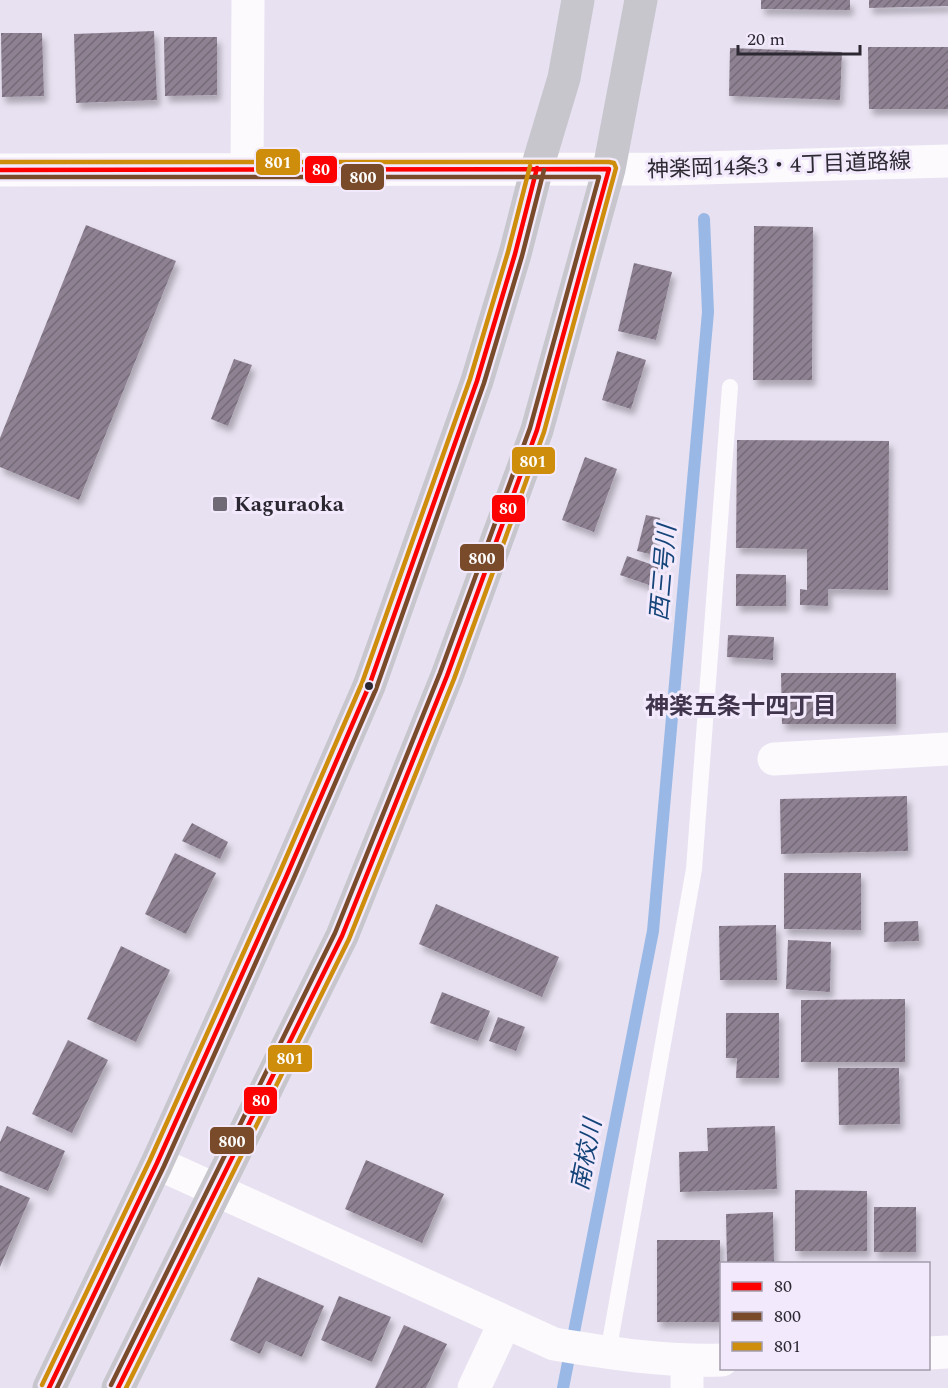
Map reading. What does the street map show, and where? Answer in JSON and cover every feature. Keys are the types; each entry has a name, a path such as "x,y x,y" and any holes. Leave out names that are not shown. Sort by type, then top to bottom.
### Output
{"highway":[{"path":"49,1388 157,1163 369,686 477,381 564,78 578,0"},
{"path":"118,1388 342,936 447,676 537,430 609,170 641,0"}],"street":[{"path":"247,170 248,0"},
{"name":"神楽岡14条3・4丁目道路線","path":"0,170 537,168 609,170 948,162"},
{"path":"774,759 948,749"},
{"path":"157,1163 554,1344 602,1352 687,1374 720,1361"},
{"path":"474,1388 505,1322"},
{"path":"930,1353 948,1352"}],"lane":[{"path":"602,1352 694,869 730,387"}],"building":[{"path":"761,0 850,0 850,10 761,9"},
{"path":"869,0 948,0 948,6 869,8"},
{"path":"154,31 157,100 76,103 74,34"},
{"path":"1,33 42,33 44,96 2,97"},
{"path":"164,37 217,37 217,95 165,96"},
{"path":"868,47 948,47 948,109 869,109"},
{"path":"730,48 842,52 840,100 729,96"},
{"path":"86,225 176,261 79,500 0,467 0,438"},
{"path":"754,226 813,227 812,380 753,380"},
{"path":"634,263 672,272 656,340 618,331"},
{"path":"617,351 646,360 631,409 602,400"},
{"path":"234,359 252,365 228,426 211,419"},
{"path":"737,440 889,441 888,590 828,589 828,606 800,605 800,589 807,590 807,549 736,548"},
{"path":"585,457 617,469 594,532 562,520"},
{"path":"646,515 660,518 650,554 637,551"},
{"path":"627,556 659,567 652,586 620,575"},
{"path":"736,574 786,575 786,606 736,606"},
{"path":"728,635 774,637 773,660 727,657"},
{"path":"781,673 896,673 896,724 782,724"},
{"path":"907,796 908,851 781,854 780,799"},
{"path":"192,823 228,842 220,859 182,841"},
{"path":"175,853 216,873 186,934 145,914"},
{"path":"784,873 861,873 861,930 784,929"},
{"path":"436,904 559,957 542,997 419,944"},
{"path":"918,921 919,941 884,942 884,922"},
{"path":"776,925 777,980 720,980 719,926"},
{"path":"788,940 831,942 830,992 786,989"},
{"path":"121,946 170,970 136,1042 87,1019"},
{"path":"442,992 490,1011 478,1041 430,1023"},
{"path":"905,999 905,1062 801,1062 801,1000"},
{"path":"726,1013 779,1013 779,1078 736,1078 737,1058 726,1058"},
{"path":"498,1017 525,1027 516,1051 489,1041"},
{"path":"68,1040 108,1060 72,1133 32,1114"},
{"path":"838,1068 899,1068 900,1124 839,1125"},
{"path":"7,1126 65,1151 48,1191 0,1171 0,1142"},
{"path":"775,1126 777,1189 680,1192 679,1152 708,1151 707,1128"},
{"path":"366,1160 444,1194 422,1243 345,1209"},
{"path":"0,1185 30,1198 0,1267"},
{"path":"795,1190 867,1191 867,1251 795,1251"},
{"path":"874,1207 916,1207 916,1252 874,1252"},
{"path":"773,1212 774,1262 727,1262 726,1214"},
{"path":"657,1240 720,1240 720,1322 657,1322"},
{"path":"258,1277 324,1306 302,1357 266,1341 260,1354 230,1340"},
{"path":"339,1296 391,1317 372,1362 321,1340"},
{"path":"404,1325 447,1344 426,1388 375,1388"}],"waterway":[{"name":"西三号川","path":"563,1388 653,931 708,312 704,219"}],"transit line":[{"name":"801","path":"0,162 609,162 614,163 616,168 544,432 454,679 349,939 126,1388"},
{"name":"801","path":"42,1385 150,1160 362,683 470,379 508,252 530,166"},
{"name":"80","path":"49,1388 157,1163 369,686 477,381 515,254 537,168"},
{"name":"80","path":"0,170 609,169 537,430 447,676 342,936 118,1388"},
{"name":"800","path":"57,1388 164,1166 376,689 484,383 522,256 544,170"},
{"name":"800","path":"0,177 599,177 530,428 440,673 335,933 111,1385"}],"place":[{"name":"Kaguraoka","path":"220,504"}],"district":[{"name":"神楽五条十四丁目","path":"741,707"}],"water label":[{"name":"南校川","path":"587,1155"}]}
